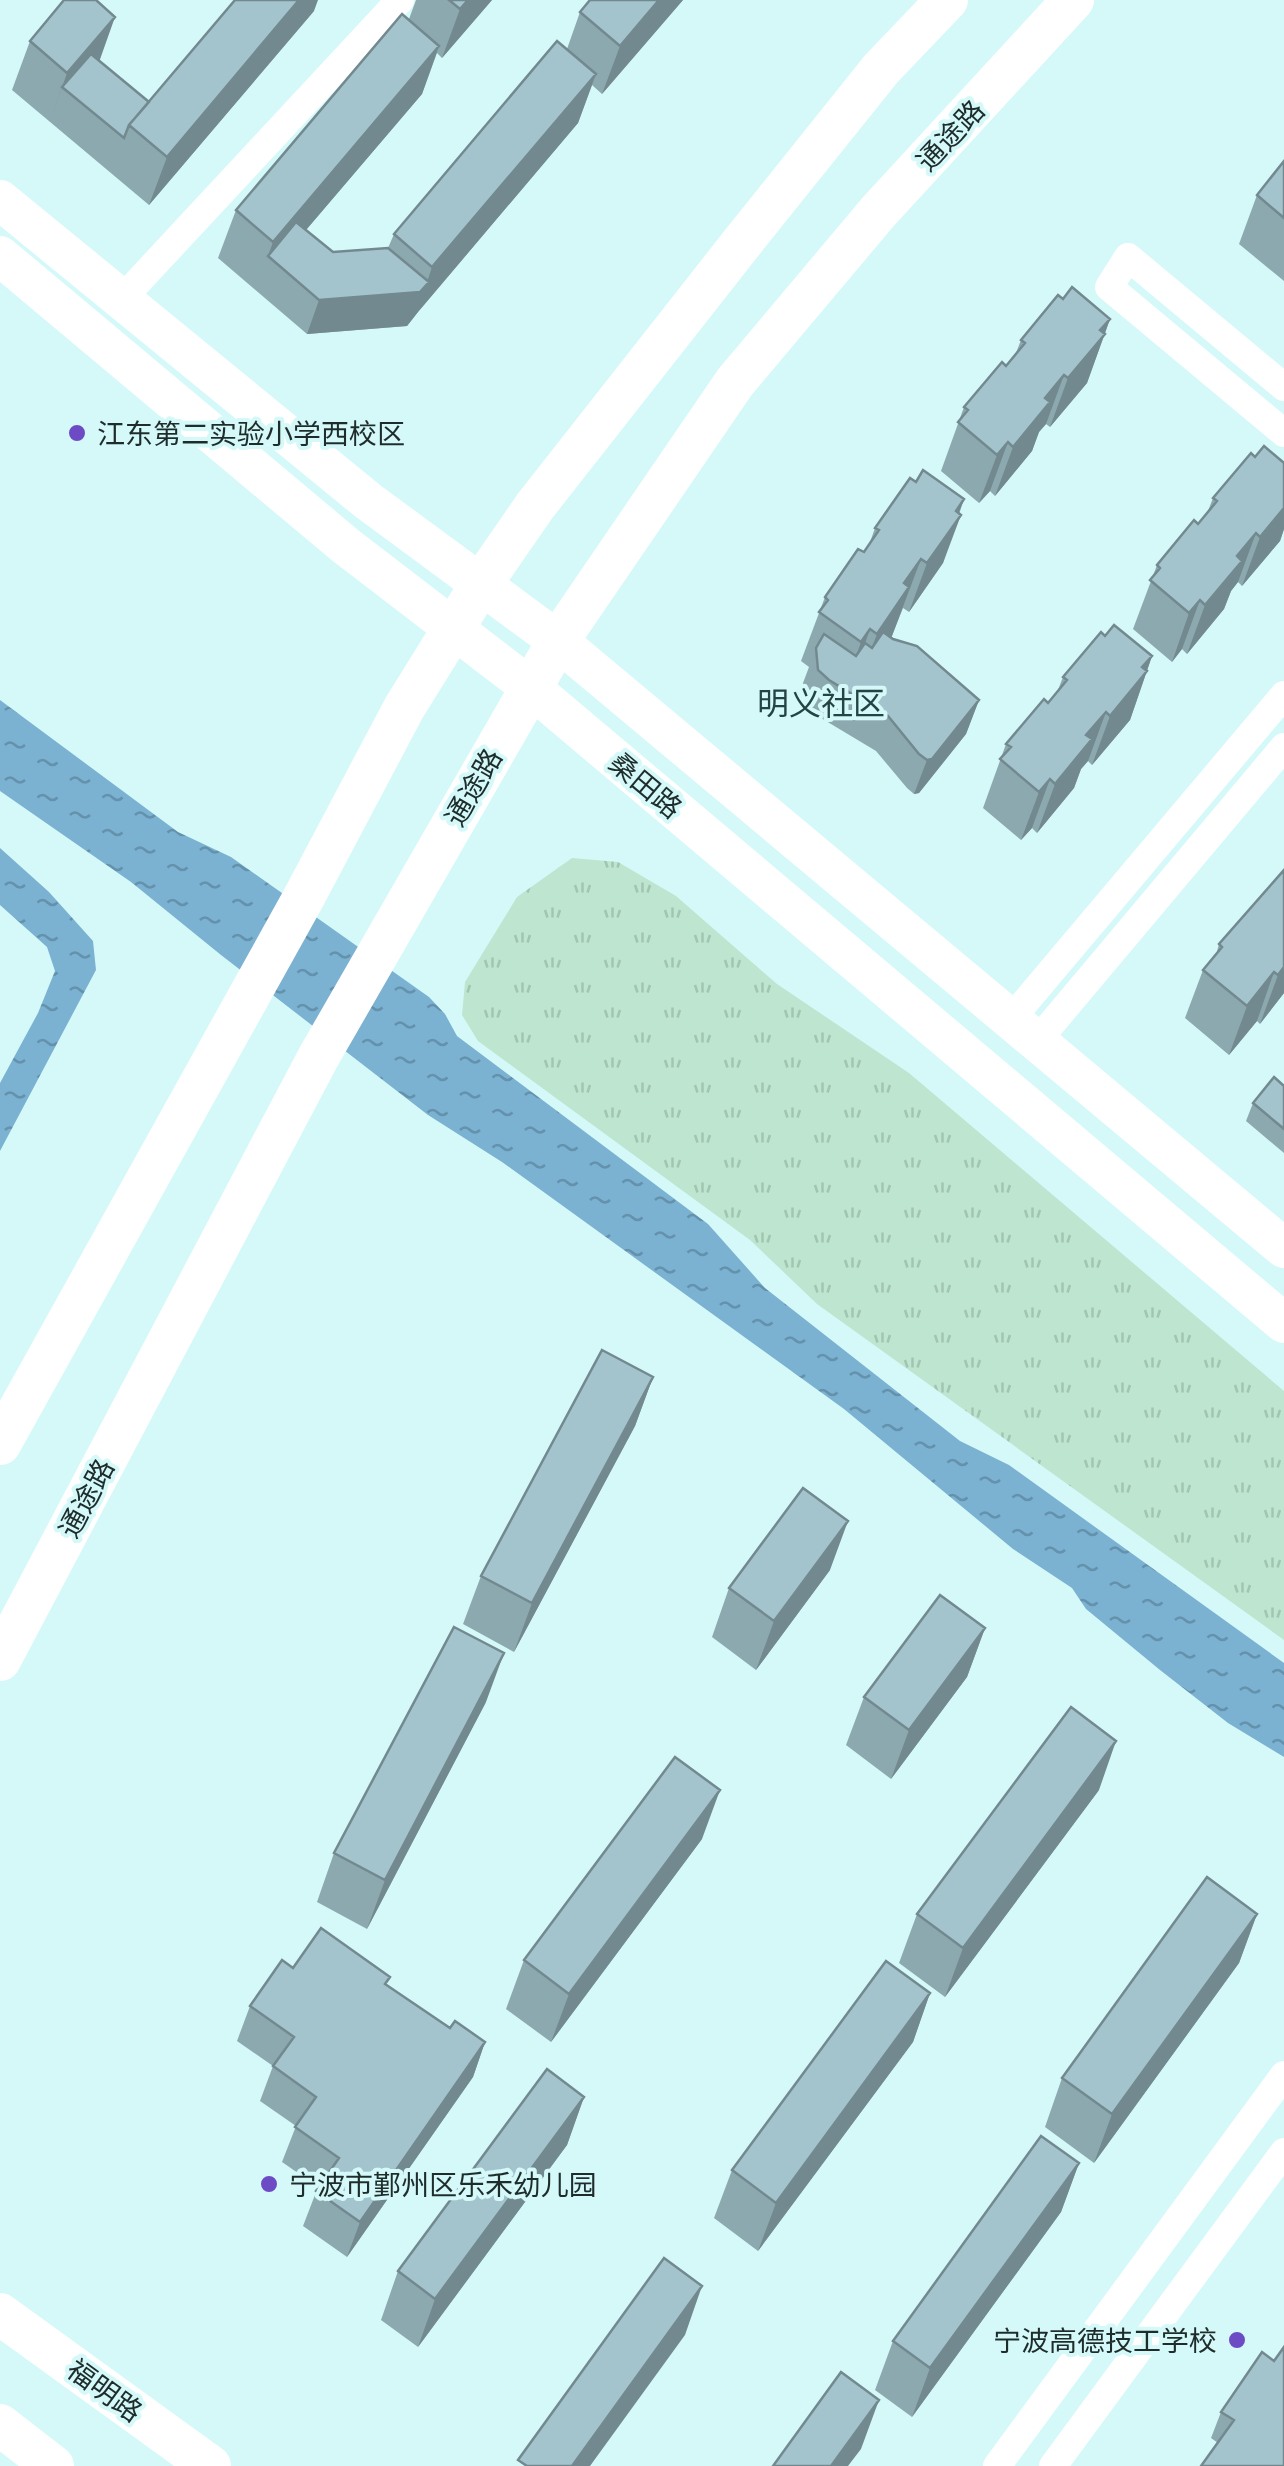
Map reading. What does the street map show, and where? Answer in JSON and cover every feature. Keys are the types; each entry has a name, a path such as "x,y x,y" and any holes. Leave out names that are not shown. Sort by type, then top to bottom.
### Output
{"main road":[{"path":"0,1444 304,897 404,708 481,584 535,506 740,245 882,70 947,0"},
{"name":"通途路","path":"0,1660 319,1056 558,641 735,382 878,212 1074,0"},
{"name":"桑田路","path":"0,200 368,501 558,641 1284,1248"},
{"name":"桑田路","path":"0,256 346,546 530,688 1284,1323"},
{"name":"福明路","path":"0,2314 210,2466"},
{"path":"0,2425 54,2466"}],"street":[{"path":"120,300 400,0"},
{"path":"1284,386 1128,256 1109,286 1284,432"},
{"path":"1024,1030 1284,695"},
{"path":"1024,1030 1284,747"},
{"path":"997,2466 1284,2075"},
{"path":"1053,2466 1284,2152"}],"green space":[{"path":"572,858 618,862 676,896 777,984 909,1073 1284,1391 1284,1640 817,1304 750,1240 478,1041 462,1015 465,982 517,897"}],"water":[{"path":"0,700 178,832 231,857 429,997 445,1014 457,1036 708,1224 765,1288 960,1441 1009,1465 1284,1663 1284,1757 1228,1723 1160,1670 1086,1609 1072,1588 1013,1549 844,1409 502,1162 428,1115 131,882 0,791"},
{"path":"0,848 49,892 93,941 96,970 0,1151 0,1083 38,1013 55,971 47,947 0,905"}],"building":[{"path":"64,0 96,0 115,17 67,73 30,41"},
{"path":"235,0 299,0 167,157 129,125"},
{"path":"449,0 468,0 460,9"},
{"path":"590,0 659,0 620,46 580,12"},
{"path":"402,14 439,46 273,242 236,210"},
{"path":"557,41 596,74 432,267 394,234"},
{"path":"91,54 149,102 129,125 124,138 62,87"},
{"path":"1284,161 1284,218 1257,195"},
{"path":"296,222 333,252 388,248 429,282 420,292 319,300 268,256"},
{"path":"1072,287 1110,319 1100,330 1105,334 1068,378 1064,375 1045,398 1050,402 1013,447 1008,442 997,455 958,422 968,410 964,407 1002,362 1006,366 1025,343 1021,340 1058,295 1063,299"},
{"path":"1264,446 1284,463 1284,508 1260,537 1256,533 1237,556 1242,561 1205,605 1200,600 1189,613 1150,580 1160,568 1157,565 1194,520 1198,524 1217,501 1213,498 1251,453 1255,457"},
{"path":"923,470 964,499 956,511 961,515 927,563 921,559 904,583 909,587 877,634 870,629 861,642 819,612 858,549 864,552 879,530 875,528 910,478 916,482"},
{"path":"1114,625 1152,656 1142,667 1147,671 1110,716 1106,712 1086,735 1092,739 1055,784 1050,779 1039,792 1000,759 1011,747 1006,744 1044,699 1048,703 1067,680 1063,677 1101,632 1105,636"},
{"path":"883,632 917,646 979,700 932,759 919,754 888,716 818,670 816,648 824,634 856,656 865,643 872,648"},
{"path":"1284,870 1284,967 1278,975 1274,972 1247,1006 1203,970 1222,947 1219,944"},
{"path":"1274,1077 1284,1086 1284,1129 1253,1103"},
{"path":"602,1350 653,1377 532,1603 481,1576"},
{"path":"803,1488 848,1521 774,1621 729,1588"},
{"path":"940,1595 985,1628 909,1730 864,1697"},
{"path":"454,1627 504,1653 385,1880 334,1853"},
{"path":"1071,1707 1116,1741 963,1948 917,1914"},
{"path":"675,1757 720,1790 569,1994 524,1960"},
{"path":"1207,1877 1257,1914 1112,2114 1062,2078"},
{"path":"321,1928 390,1977 385,1984 450,2028 455,2021 485,2042 360,2222 316,2191 339,2158 295,2127 316,2097 273,2066 294,2037 250,2006 282,1960 293,1968"},
{"path":"886,1961 930,1993 776,2203 732,2170"},
{"path":"547,2069 584,2097 435,2299 398,2271"},
{"path":"1041,2136 1079,2163 930,2368 893,2341"},
{"path":"664,2258 702,2286 572,2466 527,2466 518,2460"},
{"path":"1284,2347 1284,2466 1201,2466 1234,2420 1221,2412 1262,2352 1274,2361"},
{"path":"841,2372 879,2400 831,2466 773,2466"}],"place":[{"name":"江东第二实验小学西校区","path":"77,433"},
{"name":"宁波市鄞州区乐禾幼儿园","path":"269,2184"},
{"name":"宁波高德技工学校","path":"1237,2340"}],"district":[{"name":"明义社区","path":"821,703"}]}
